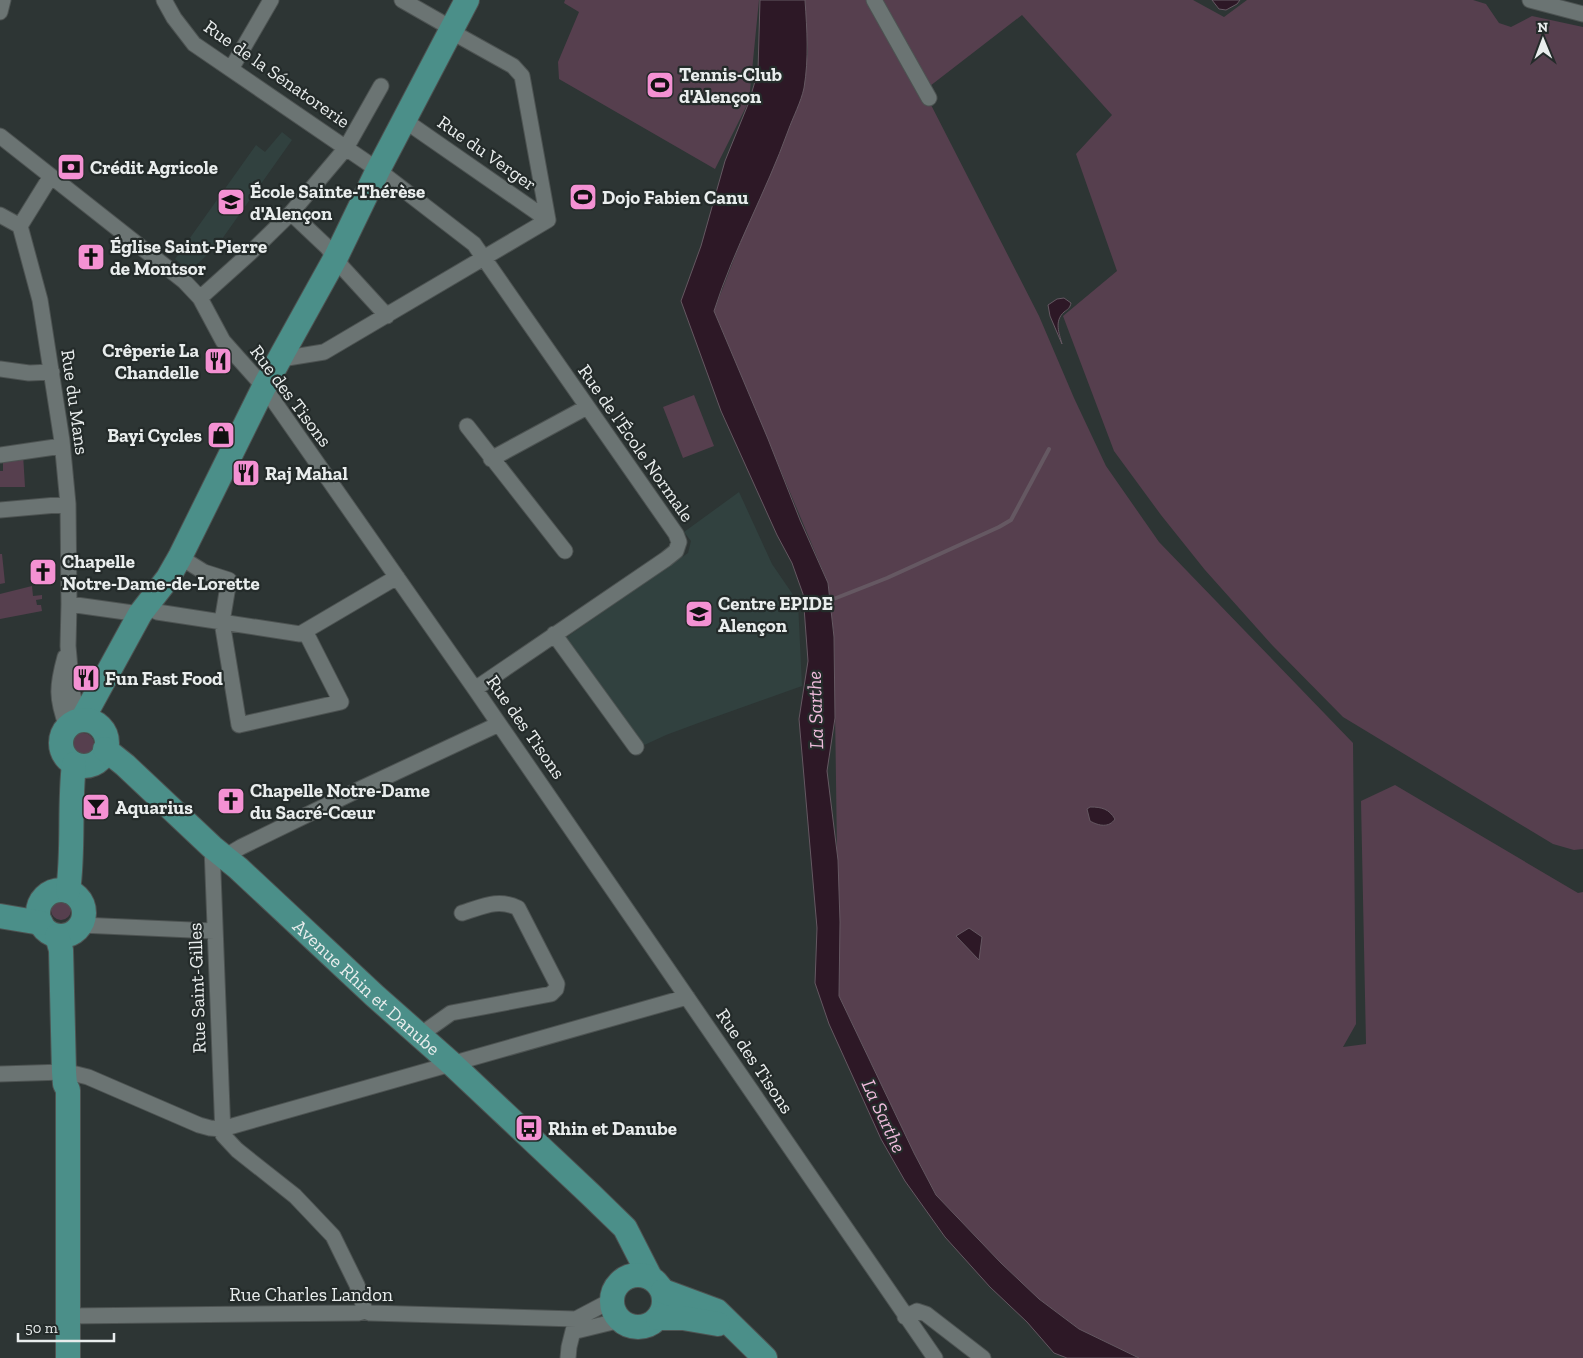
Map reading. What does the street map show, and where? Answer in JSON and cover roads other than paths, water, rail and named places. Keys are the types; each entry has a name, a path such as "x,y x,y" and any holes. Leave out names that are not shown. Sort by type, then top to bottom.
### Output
{"main road":[{"path":"81,723 104,733 106,744 102,756 97,762 82,766 68,760 61,747 61,740 81,723 149,613 180,557 264,387 336,257 378,170 467,0"},
{"name":"Avenue Rhin et Danube","path":"105,749 125,765 216,857 238,868 452,1064 625,1228 656,1284"},
{"path":"68,891 71,870 74,764"},
{"path":"0,916 58,925 84,918 83,905 79,899 68,891 62,890 46,896 58,925 70,946 68,1358"},
{"path":"0,910 58,925"},
{"path":"625,1228 618,1300 628,1325 644,1327 652,1324 658,1318 664,1305 656,1284"},
{"path":"618,1300 630,1276 637,1275 717,1311 765,1358"},
{"path":"658,1318 683,1318 732,1326"}],"street":[{"path":"0,12 3,0"},
{"name":"Rue de la Sénatorerie","path":"164,0 174,18 194,44 378,170 474,244 483,257"},
{"path":"231,69 271,0"},
{"path":"281,359 324,352 548,220 522,76 513,66 461,37 452,29 402,0"},
{"path":"874,0 929,98"},
{"path":"1530,0 1583,14"},
{"path":"200,298 291,213 346,148 381,86"},
{"name":"Rue du Verger","path":"404,120 548,220"},
{"name":"Rue des Tisons","path":"0,136 184,281 200,298 223,341 264,387 476,689 905,1317 935,1358"},
{"path":"0,215 20,226 51,176"},
{"path":"291,213 336,257 343,268 387,316"},
{"name":"Rue du Mans","path":"20,226 40,300 62,446 68,504 70,604 68,646 72,691 81,723"},
{"name":"Rue de l'École Normale","path":"476,689 666,559 676,551 679,542 667,520 483,257"},
{"path":"0,369 29,373 52,372"},
{"path":"491,459 587,407"},
{"path":"467,426 564,552"},
{"path":"0,455 62,446"},
{"path":"0,510 68,504"},
{"path":"180,557 204,572 229,580 222,622 239,726 341,702 305,631"},
{"path":"70,604 222,622 300,634 397,577"},
{"path":"554,634 636,747"},
{"path":"216,857 499,724"},
{"name":"Rue Saint-Gilles","path":"216,857 214,931 222,1129"},
{"path":"420,1035 451,1013 551,994 556,989 557,984 518,908 499,902 462,913"},
{"path":"58,925 214,931"},
{"path":"0,1074 68,1078 88,1076 199,1125 222,1129 687,997"},
{"path":"222,1129 223,1136 237,1150 295,1196 334,1236 357,1286 365,1310"},
{"path":"568,1358 569,1347 578,1326 618,1300"},
{"name":"Rue Charles Landon","path":"68,1316 358,1313 365,1310 370,1313 554,1318 578,1326 618,1300"},
{"path":"905,1317 918,1311 926,1314 983,1358"}],"water":[{"name":"La Sarthe","path":"760,0 805,0 807,33 806,77 799,104 731,265 714,311 828,583 834,637 835,718 827,771 838,860 840,922 839,996 936,1195 1001,1263 1039,1299 1079,1329 1139,1358 1067,1358 1054,1353 1027,1322 990,1287 945,1237 905,1181 881,1139 829,1024 815,983 817,928 799,719 808,661 803,594 792,563 777,535 721,411 681,301 701,246 725,161 749,102 758,71"},
{"path":"1212,0 1240,0 1237,4 1226,10 1219,9"},
{"path":"1064,298 1071,303 1058,323 1062,344 1050,316 1048,305 1057,299"},
{"path":"1090,807 1105,809 1115,819 1107,825 1093,823 1090,821 1087,809"},
{"path":"969,928 982,937 979,960 956,936"}],"waterway":[{"path":"826,602 887,578 1011,520 1049,449"}],"place":[{"name":"Tennis-Club d'Alençon","path":"660,85"},
{"name":"Crédit Agricole","path":"71,167"},
{"name":"Dojo Fabien Canu","path":"583,197"},
{"name":"École Sainte-Thérèse d'Alençon","path":"231,202"},
{"name":"Église Saint-Pierre de Montsor","path":"91,257"},
{"name":"Crêperie La Chandelle","path":"218,361"},
{"name":"Bayi Cycles","path":"221,435"},
{"name":"Raj Mahal","path":"246,473"},
{"name":"Chapelle Notre-Dame-de-Lorette","path":"43,572"},
{"name":"Centre EPIDE Alençon","path":"699,614"},
{"name":"Fun Fast Food","path":"86,678"},
{"name":"Chapelle Notre-Dame du Sacré-Cœur","path":"231,801"},
{"name":"Aquarius","path":"96,807"},
{"name":"Rhin et Danube","path":"529,1128"}]}
